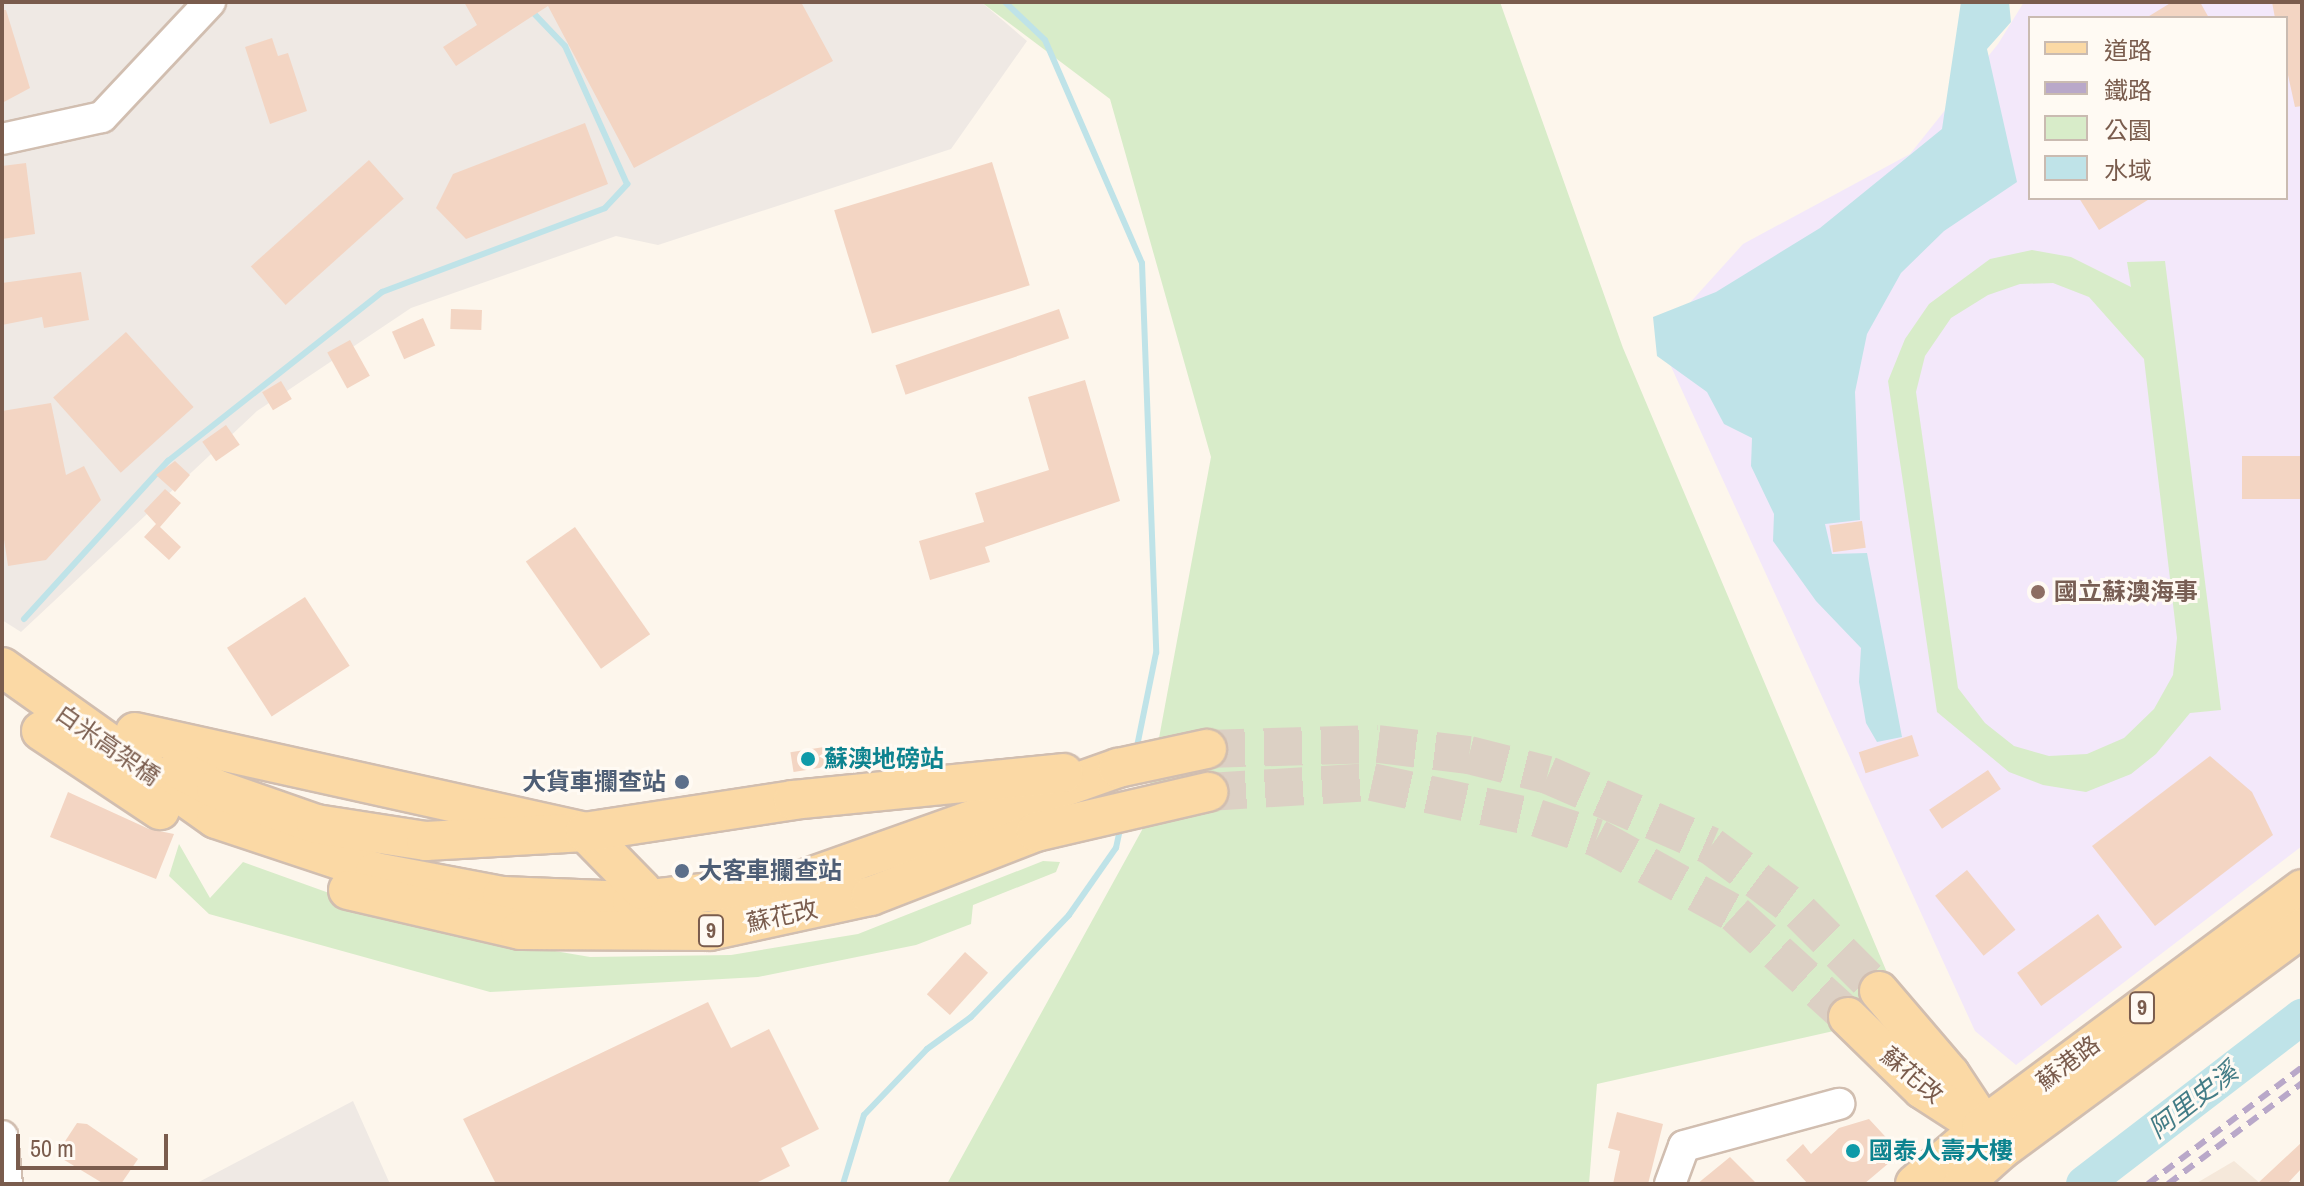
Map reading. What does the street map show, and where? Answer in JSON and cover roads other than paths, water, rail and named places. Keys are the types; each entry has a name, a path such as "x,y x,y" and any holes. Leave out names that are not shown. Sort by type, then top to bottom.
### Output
{"main road":[{"path":"2,647 213,816 316,824 426,841 585,832 793,800 1118,768"},
{"name":"白米高架橋","path":"2,667 213,816"},
{"name":"白米高架橋","path":"2,700 110,780 213,816"},
{"path":"135,732 585,832 642,890"},
{"name":"蘇花改","path":"213,816 375,872 502,896 632,901 706,895 796,882 1118,768 1207,749"},
{"path":"375,872 514,890 642,890 739,881 855,855 1049,785 1118,768"},
{"name":"蘇花改","path":"213,816 338,887 458,919 520,930 710,931 871,896 1036,832 1208,792"},
{"name":"蘇港路","path":"1963,1184 1992,1139 2302,889"},
{"name":"蘇港路","path":"1915,1184 1992,1139 2302,928"},
{"name":"蘇花改","path":"1879,991 1950,1074 1992,1139"},
{"name":"蘇花改","path":"1848,1017 1922,1089 1992,1139"}],"street":[{"path":"2,139 102,117 210,2"},
{"path":"1670,1184 1684,1146 1839,1104"},
{"path":"2,1136 7,1184"}],"water":[{"path":"1961,2 2009,2 2011,22 1987,49 2017,182 1944,231 1901,273 1867,334 1855,392 1860,520 1825,524 1832,554 1867,553 1902,737 1877,742 1866,723 1859,682 1861,648 1816,601 1773,541 1774,514 1751,466 1752,438 1724,424 1707,392 1657,356 1653,317 1716,292 1820,228 1942,129"}],"waterway":[{"path":"24,619 168,461 382,292 605,208 627,184 565,46 523,2"},
{"path":"1005,2 1045,40 1142,263 1156,653 1136,751"},
{"path":"843,1184 864,1115 927,1049 971,1017 1069,915 1116,848 1121,825"},
{"name":"阿里史溪","path":"2084,1184 2302,1017"}],"tunnel":[{"path":"1207,749 1378,744 1469,755 1548,775 1711,846 1800,912 1879,991"},
{"path":"1208,792 1372,782 1537,818 1597,838 1735,914 1848,1017"}],"railway":[{"path":"2148,1184 2302,1067"},
{"path":"2168,1184 2302,1083"}],"place":[{"name":"國立蘇澳海事","path":"2038,592"},
{"name":"蘇澳地磅站","path":"808,759"},
{"name":"大貨車攔查站","path":"682,782"},
{"name":"大客車攔查站","path":"682,871"},
{"name":"國泰人壽大樓","path":"1853,1151"}]}
